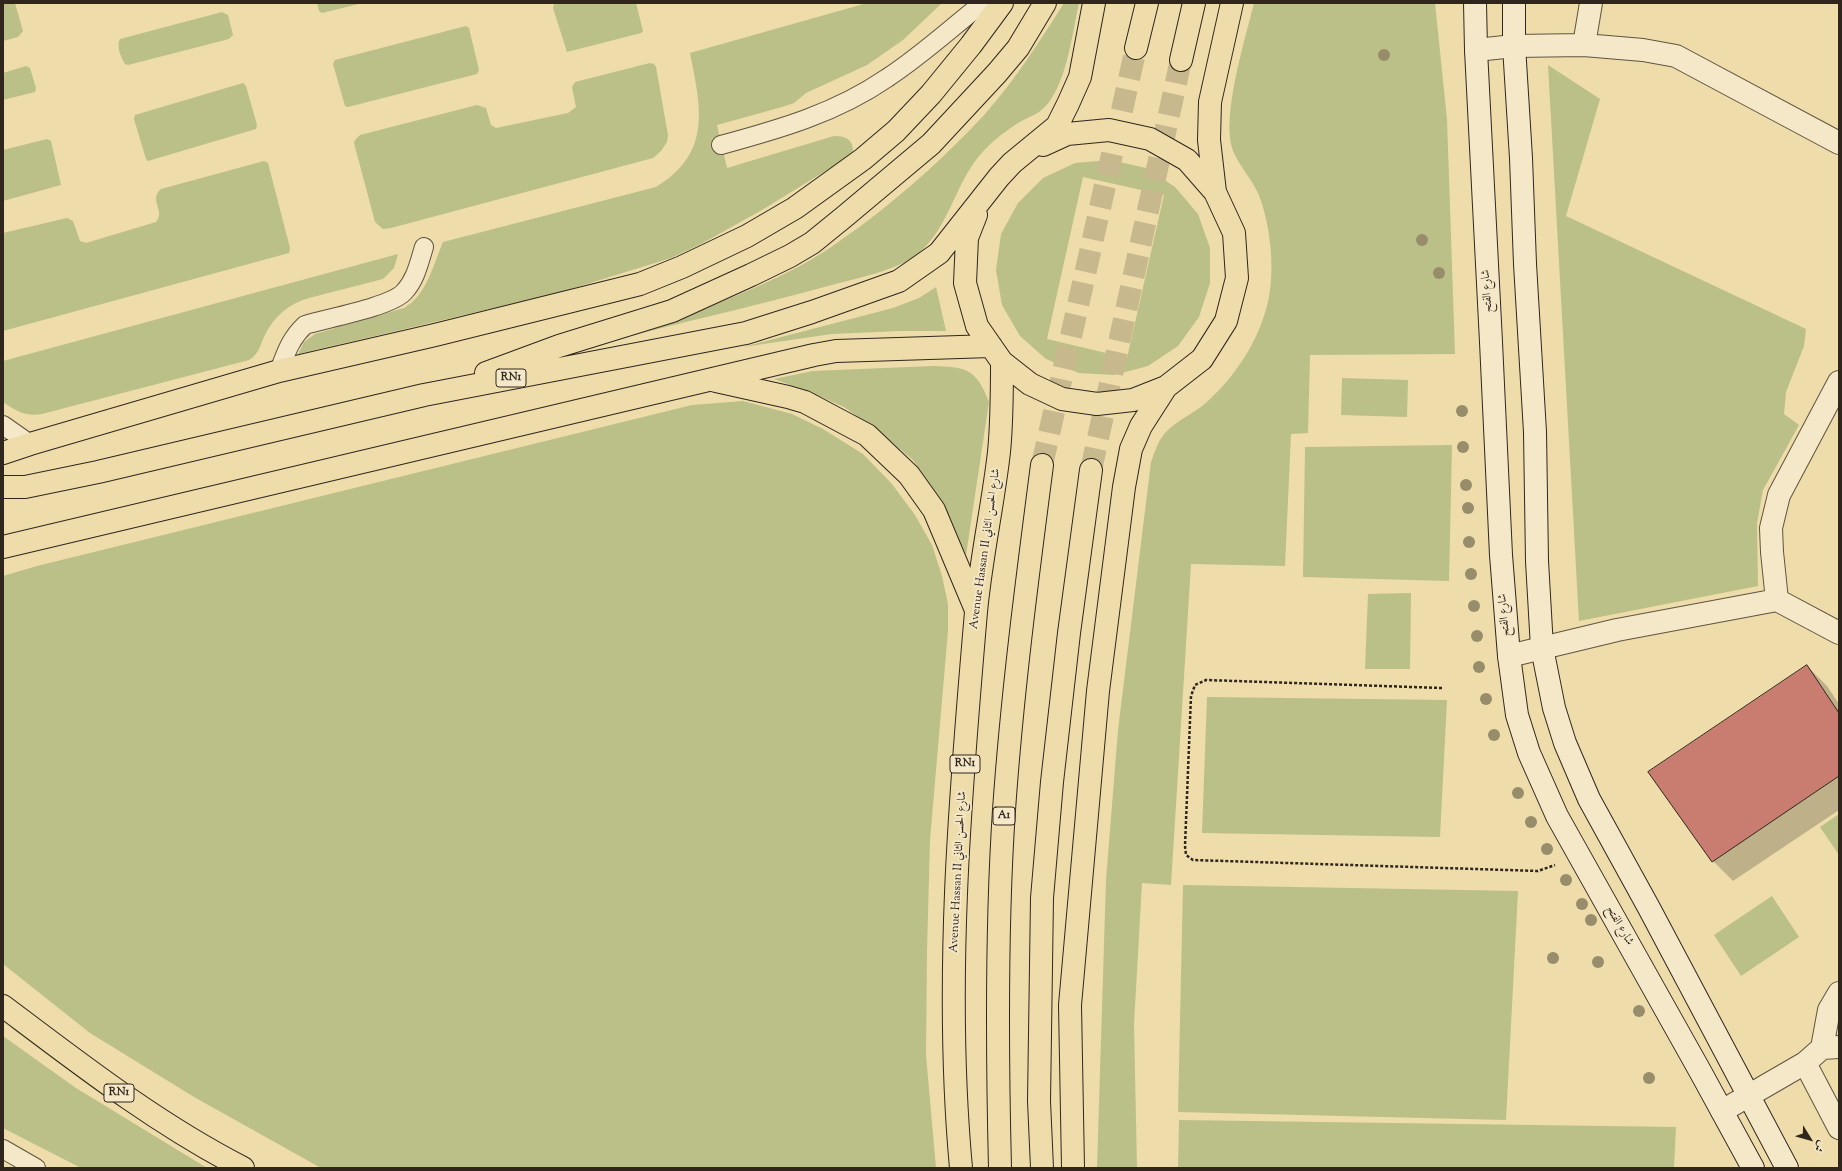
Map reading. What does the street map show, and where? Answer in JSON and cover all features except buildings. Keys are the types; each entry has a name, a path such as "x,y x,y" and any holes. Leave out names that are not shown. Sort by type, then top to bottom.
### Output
{"highway":[{"path":"3,453 279,371 435,335 640,284 682,267 747,236 795,208 863,159 896,131 931,94 1002,3"},
{"path":"424,396 559,346 672,311 751,275 790,256 812,243 931,144 997,73 1018,48 1045,3"},
{"path":"1028,151 1067,134 1109,130 1150,139 1187,160 1215,192 1234,233 1237,278 1226,321 1202,359 1166,387 1133,400 1097,404 1062,399 1030,384 996,354 977,326 965,283 967,238 983,197 998,177 1012,163 1057,126 1080,77 1094,3"},
{"path":"1136,48 1147,3"},
{"path":"1181,60 1194,3"},
{"path":"1215,192 1209,140 1210,102 1232,3"},
{"name":"RN1","path":"3,487 25,487 98,472 424,396 746,333 812,312 899,281 939,253 983,197"},
{"path":"3,547 711,380 814,354 836,352 996,354"},
{"name":"Avenue Hassan II شارع الحسن الثاني","path":"961,1168 954,1046 956,886 976,610 999,453 1001,423 996,354"},
{"path":"711,380 788,396 804,402 867,435 909,475 934,510 976,610"},
{"path":"1073,1168 1070,1005 1098,691 1124,487 1131,449 1140,426 1166,387"},
{"name":"A1","path":"1000,1168 998,1090 998,937 1004,810 1018,644 1042,465"},
{"path":"1042,1168 1039,1093 1042,898 1052,782 1091,470"},
{"path":"3,496 25,487"},
{"name":"RN1","path":"3,1006 118,1092 224,1158 243,1168"}],"street":[{"name":"شارع الفتح","path":"1475,3 1476,50 1501,555 1509,656 1517,715 1529,753 1557,816 1753,1168"},
{"path":"1514,3 1514,46 1534,432 1537,561 1542,648 1554,708 1565,743 1589,799 1649,908 1787,1168"},
{"path":"1584,45 1591,3"},
{"path":"1476,50 1514,46 1584,45 1643,50 1676,56 1839,143"},
{"path":"1777,600 1771,528 1779,495 1839,382"},
{"path":"1509,656 1617,630 1777,600 1839,633"},
{"path":"1722,1111 1831,1048 1830,1010 1839,993"},
{"path":"1805,1063 1839,1128"}],"lane":[{"path":"722,145 781,129 833,109 887,79 983,3"},
{"path":"279,371 288,347 296,334 305,325 390,302 404,292 415,275 424,247"},
{"path":"3,425 30,444"},
{"path":"3,1150 36,1168"}],"path":[{"path":"1442,688 1206,680 1195,686 1191,696 1185,846 1186,855 1193,860 1538,871 1579,856"}],"green space":[{"path":"3,3 15,3 23,31 18,37 3,41"},
{"path":"317,3 363,3 322,13 319,11"},
{"path":"636,3 643,31 641,33 567,52 553,8 554,4"},
{"path":"867,3 942,3 903,40 867,65 806,93 794,103 717,125 727,168 834,136 848,139 852,144 853,151 845,159 762,210 701,244 671,258 558,293 298,354 304,342 315,334 404,308 412,302 424,287 443,242 656,187 674,174 686,159 694,144 698,128 699,111 697,92 690,53"},
{"path":"1064,3 1079,3 1066,62 1056,91 1048,103 1039,112 1006,131 992,142 980,155 965,178 947,215 933,238 915,256 905,262 868,276 634,335 736,296 776,278 830,248 862,225 926,172 985,114 1017,74"},
{"path":"1254,3 1435,3 1447,119 1455,354 1310,355 1308,433 1291,434 1285,566 1191,564 1171,885 1142,883 1134,1024 1137,1168 1097,1168 1106,880 1118,730 1151,462 1162,437 1167,431 1209,400 1239,366 1260,326 1265,312 1271,285 1272,272 1270,244 1266,217 1258,193 1234,154 1230,133 1232,96 1240,56"},
{"path":"222,12 228,15 233,35 229,39 128,65 125,64 122,59 119,48 120,39"},
{"path":"466,26 469,28 479,70 477,74 348,107 345,106 333,64 335,60"},
{"path":"650,63 654,64 656,67 668,135 667,142 661,151 653,158 391,228 383,229 375,222 354,143 360,135 477,105 486,108 491,125 496,128 568,113 576,107 572,87 575,82"},
{"path":"1548,65 1600,99 1566,216 1806,329 1804,346 1786,392 1784,414 1799,425 1763,490 1757,523 1758,586 1579,621"},
{"path":"26,66 30,68 36,88 35,92 3,100 3,73"},
{"path":"243,83 246,86 257,125 256,129 148,161 146,159 134,119 135,115"},
{"path":"47,139 51,141 61,185 3,201 3,150"},
{"path":"1111,160 1146,168 1175,187 1198,214 1210,248 1210,283 1199,317 1178,346 1148,366 1114,375 1079,373 1046,359 1020,336 1002,305 996,270 1001,234 1018,203 1043,178 1075,163","holes":["1083,177 1164,195 1127,358 1047,339"]},
{"path":"264,161 268,163 290,248 289,253 3,331 3,233 67,218 73,221 80,241 86,243 156,222 159,218 159,210 156,197 157,193 161,189"},
{"path":"398,254 394,268 383,279 309,298 294,304 282,312 272,323 257,353 249,360 42,414 26,414 3,402 3,361"},
{"path":"936,287 946,331 900,331 832,334 743,347 893,308 919,298"},
{"path":"932,366 953,367 968,372 979,382 989,402 966,555 943,503 913,460 882,434 844,407 810,392 774,379 813,371"},
{"path":"1342,378 1408,380 1407,417 1341,415"},
{"path":"743,401 792,414 823,429 863,454 892,484 915,515 932,545 942,576 948,604 948,631 930,840 927,951 926,1055 936,1168 321,1168 194,1097 90,1033 3,964 3,576 37,566 692,405"},
{"path":"1452,445 1449,581 1303,577 1305,447"},
{"path":"1411,593 1410,669 1365,669 1368,594"},
{"path":"1207,697 1447,700 1440,837 1202,833"},
{"path":"1839,814 1839,855 1820,827"},
{"path":"1183,885 1518,891 1506,1120 1178,1112"},
{"path":"1772,896 1799,937 1741,976 1714,935"},
{"path":"3,1036 76,1088 207,1168 81,1168 3,1128"},
{"path":"1179,1120 1676,1127 1674,1168 1178,1168"}],"tunnel":[{"path":"1042,465 1136,48"},
{"path":"1091,470 1181,60"}]}
